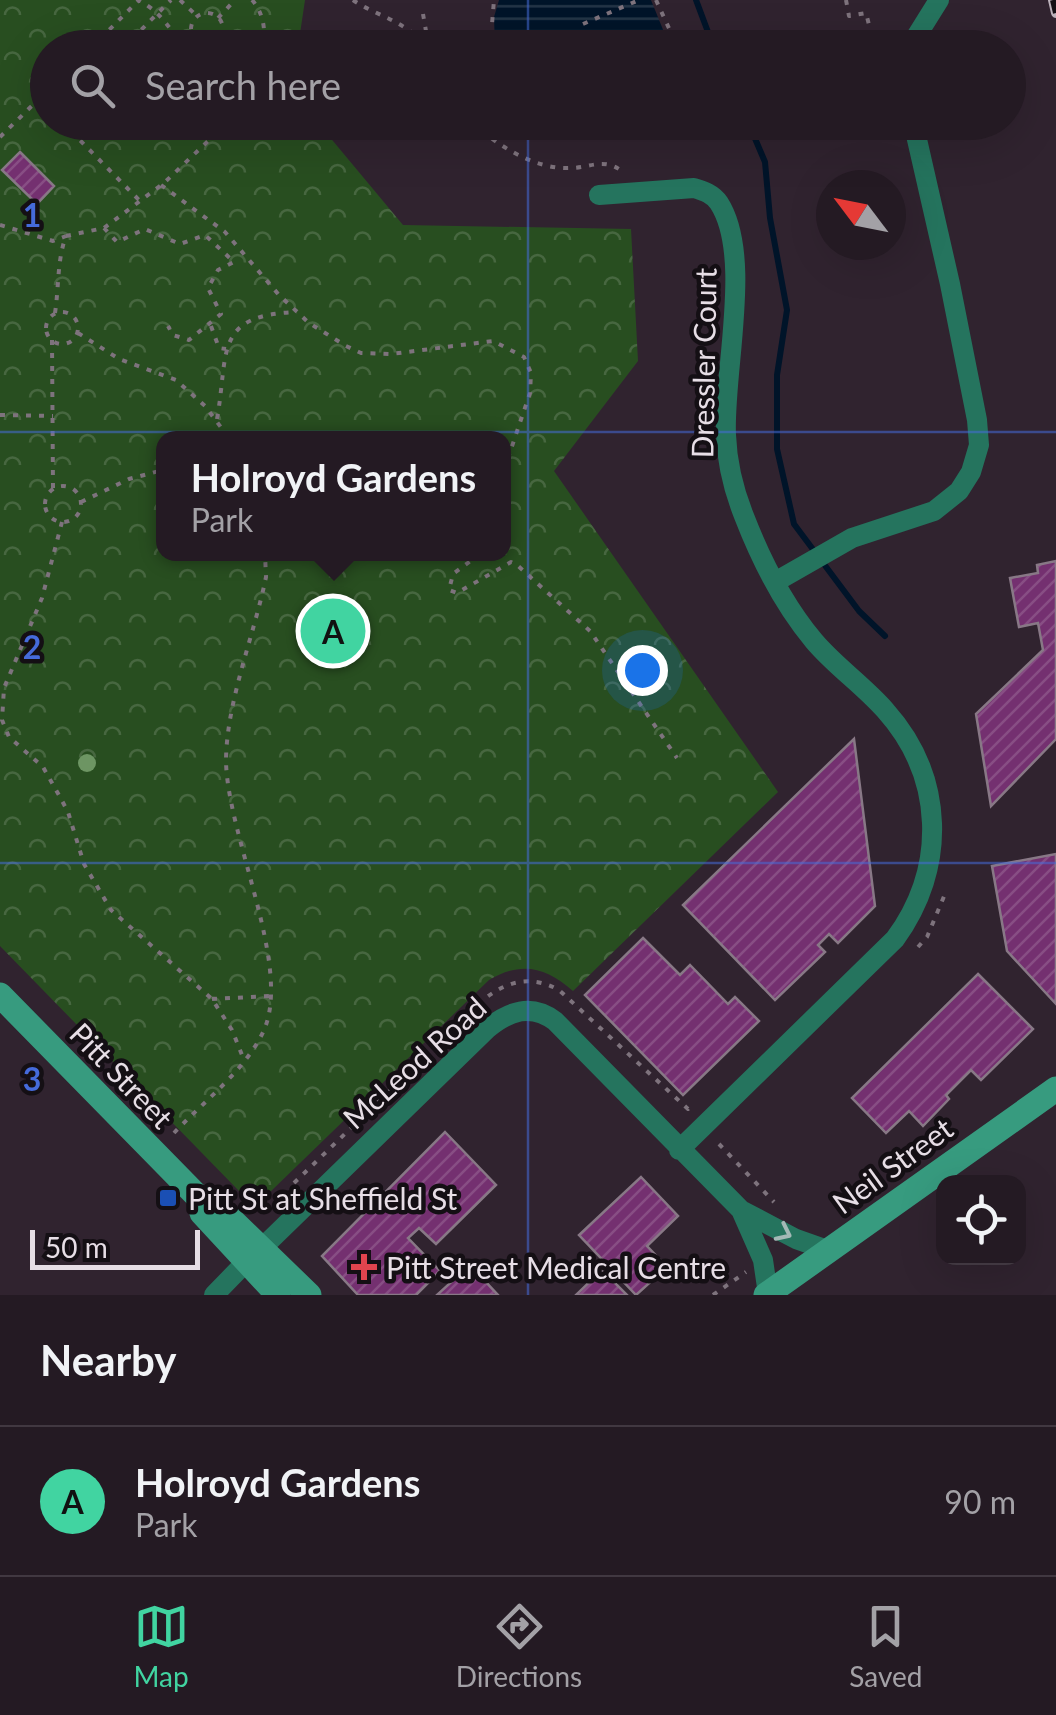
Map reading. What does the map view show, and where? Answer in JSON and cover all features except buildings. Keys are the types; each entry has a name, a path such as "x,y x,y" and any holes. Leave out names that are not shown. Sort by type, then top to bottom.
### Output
{"main road":[{"name":"Pitt Street","path":"4,1006 198,1198 213,1202 254,1255 278,1295"},
{"name":"Neil Street","path":"767,1294 1056,1089"},
{"name":"Pitt Street","path":"254,1255 309,1295"}],"street":[{"path":"920,30 938,0"},
{"path":"775,582 852,538 934,511 959,491 971,472 979,446 954,304 917,140"},
{"name":"Dressler Court","path":"599,195 694,188 718,200 729,224 735,259 726,434 730,468 744,518 795,617 817,645 886,711 916,761 931,815 933,845 929,873 916,908 895,940 679,1150"},
{"name":"McLeod Road","path":"214,1295 487,1029 524,1010 545,1013 555,1020 741,1210 796,1240 830,1250"},
{"name":"McLeod Road","path":"741,1210 763,1260 767,1294"}],"path":[{"path":"109,30 140,0 159,12 173,30"},
{"path":"141,30 171,0"},
{"path":"180,0 196,16"},
{"path":"218,18 235,0"},
{"path":"252,0 258,7 264,30"},
{"path":"353,0 407,30"},
{"path":"492,30 494,0"},
{"path":"583,24 639,0"},
{"path":"656,0 670,30"},
{"path":"846,0 849,16 866,13 871,30"},
{"path":"196,16 210,13 218,18 222,30"},
{"path":"423,14 425,30"},
{"path":"190,30 196,16"},
{"path":"0,137 30,108"},
{"path":"80,140 140,201"},
{"path":"0,225 53,240 104,228 161,185 209,140"},
{"path":"497,140 512,151 549,166 574,169 602,162 624,172"},
{"path":"161,185 225,232 297,312 360,352 392,354 493,341 524,358 532,384 511,448"},
{"path":"104,228 117,242 145,230 180,244 205,235 234,262 218,270 208,288 221,314 188,340 173,334 168,326"},
{"path":"52,489 52,340 46,326 55,313 61,278 60,254 66,236"},
{"path":"217,420 226,349 242,324 264,313 297,312"},
{"path":"52,340 67,343 78,333 78,322 71,314 55,313"},
{"path":"210,324 216,343 226,349"},
{"path":"78,333 120,359 176,380 224,431"},
{"path":"0,415 53,416"},
{"path":"81,502 129,479 156,472"},
{"path":"60,486 71,488 81,502 78,514 62,522 50,518 45,507 46,496 60,486"},
{"path":"62,522 42,598 4,688 2,720 8,737 42,767 60,797 84,864 111,910 212,999 232,1030 244,1060"},
{"path":"174,1133 244,1060 264,1029 270,996 270,957 236,834 226,764 230,720 266,577 265,561"},
{"path":"471,561 454,574 449,590 457,594 502,565 516,565 590,631 676,758"},
{"path":"915,950 927,937 947,883"},
{"path":"212,999 270,996"},
{"path":"719,1144 780,1208"},
{"path":"713,1295 754,1267"}],"green space":[{"path":"0,0 305,0 301,30 30,30 30,140 332,140 403,225 631,229 638,361 554,471 778,792 573,991 553,976 533,969 512,970 489,980 268,1194 240,1192 0,946"}],"water":[{"path":"499,0 651,0 663,30 494,30"}],"waterway":[{"path":"696,0 707,30"},
{"path":"756,140 765,162 770,218 787,310 777,375 777,449 794,524 859,611 885,636"}],"railway":[{"path":"1053,0 1056,13"}],"place":[{"name":"Holroyd Gardens","path":"333,631"},
{"name":"Pitt St at Sheffield St","path":"168,1198"},
{"name":"Pitt Street Medical Centre","path":"364,1267"}]}
